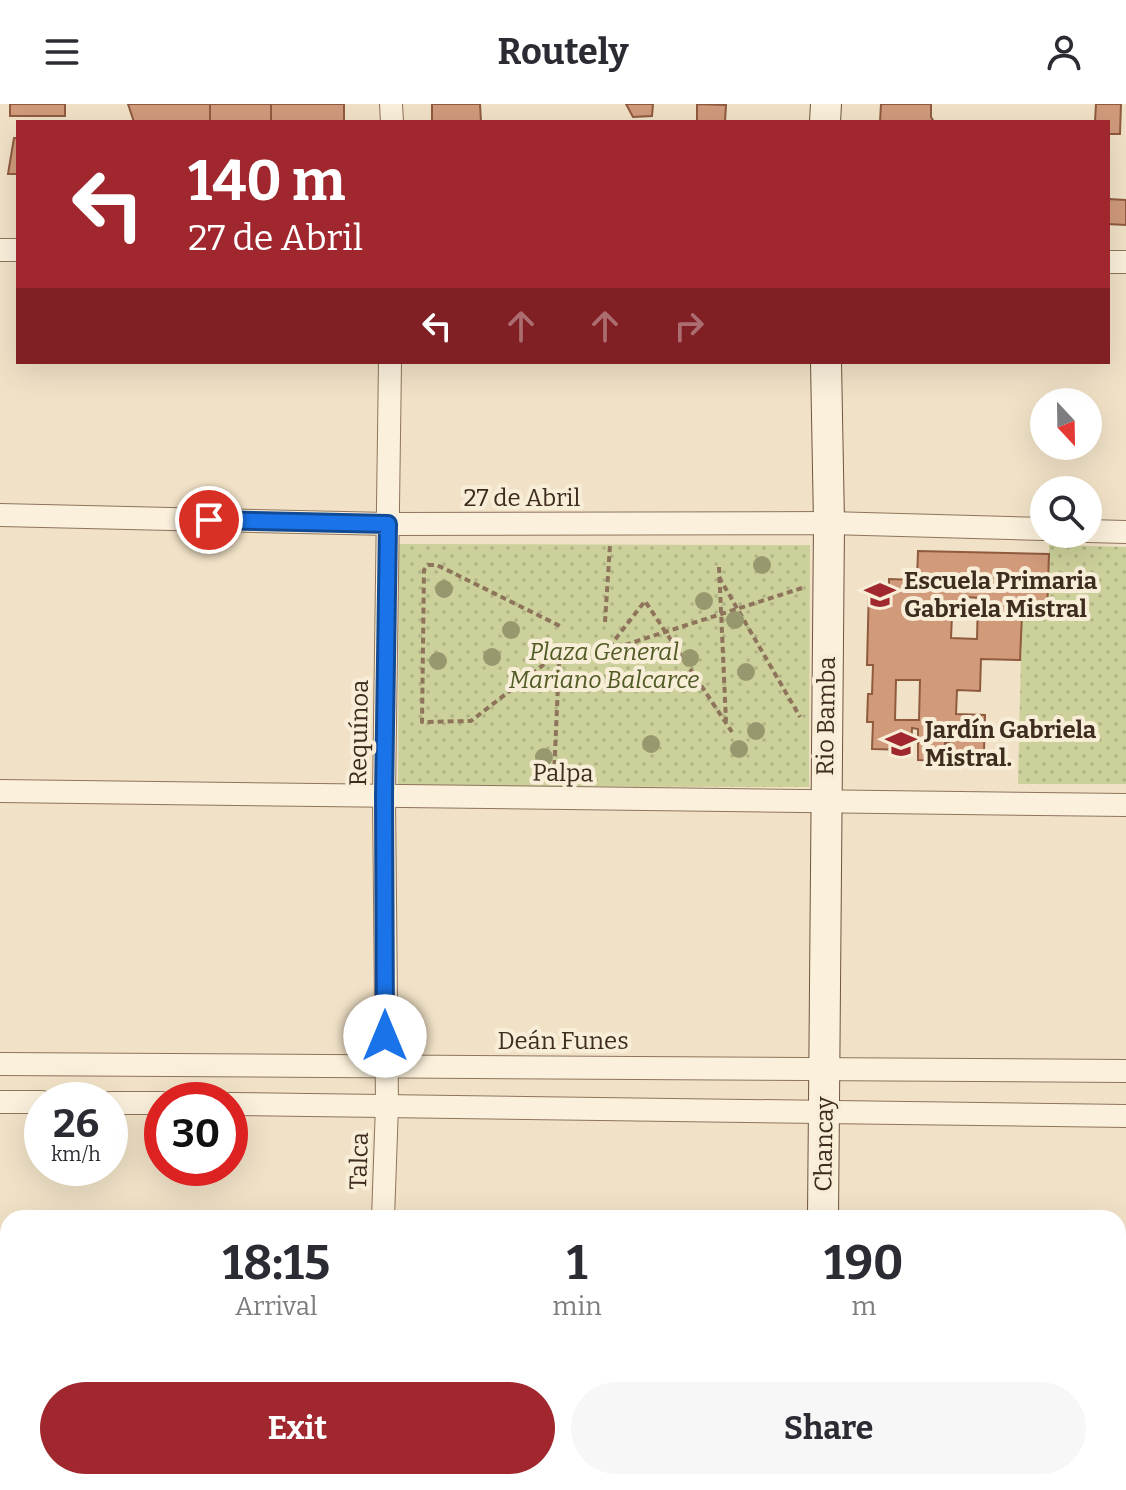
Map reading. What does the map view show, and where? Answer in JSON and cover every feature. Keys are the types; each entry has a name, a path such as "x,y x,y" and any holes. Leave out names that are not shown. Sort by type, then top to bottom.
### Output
{"main road":[{"name":"Rio Bamba","path":"825,1069 829,523 826,364"},
{"name":"Chancay","path":"823,1210 825,1069"}],"street":[{"name":"Requínoa","path":"387,1105 384,796 390,364"},
{"name":"27 de Abril","path":"0,515 388,524 829,523 1030,529"},
{"path":"1102,531 1126,532"},
{"name":"Palpa","path":"0,791 1126,805"},
{"name":"Deán Funes","path":"0,1064 1126,1071"},
{"path":"0,1102 24,1102"},
{"path":"248,1104 1126,1116"},
{"name":"Talca","path":"383,1210 387,1105"}],"path":[{"path":"605,622 611,523"},
{"path":"560,652 471,721 422,722 424,570 428,565 437,565 562,627"},
{"path":"719,567 726,724"},
{"path":"719,577 804,723"},
{"path":"732,732 726,724 665,631 645,601 605,653 665,631 828,580"},
{"path":"553,799 559,662"}],"green space":[{"name":"Plaza General Mariano Balcarce","path":"399,544 810,545 809,787 398,786"},
{"path":"1126,547 1126,784 1018,784 1022,614 1047,614 1049,548"}],"building":[{"path":"10,104 65,104 65,116 10,116"},
{"path":"128,104 210,104 210,120 133,120"},
{"path":"210,104 271,104 271,120 210,120"},
{"path":"271,104 344,104 344,120 271,120"},
{"path":"432,104 480,104 481,120 432,120"},
{"path":"626,104 653,104 652,116 633,117"},
{"path":"697,104 726,105 725,120 697,120"},
{"path":"881,104 931,104 933,120 880,120"},
{"path":"1096,104 1121,104 1120,134 1110,134 1110,120 1095,120"},
{"path":"14,138 16,138 16,174 8,174"},
{"path":"1110,199 1126,200 1126,225 1110,224"},
{"path":"918,551 1049,554 1047,614 1022,614 1020,660 981,659 980,691 957,690 956,714 985,715 984,751 949,750 949,743 945,743 945,761 918,760 918,729 912,728 911,750 872,749 873,722 867,722 873,665 867,665 869,586 889,586 889,579 917,580","holes":["967,597 978,598 977,639 951,638 952,615 966,616","896,680 920,680 919,720 895,720"]}],"place":[{"name":"Escuela Primaria Gabriela Mistral","path":"880,595"},
{"name":"Jardín Gabriela Mistral.","path":"901,744"}],"route":[{"path":"209,520 388,524 384,796 385,1036"}]}
